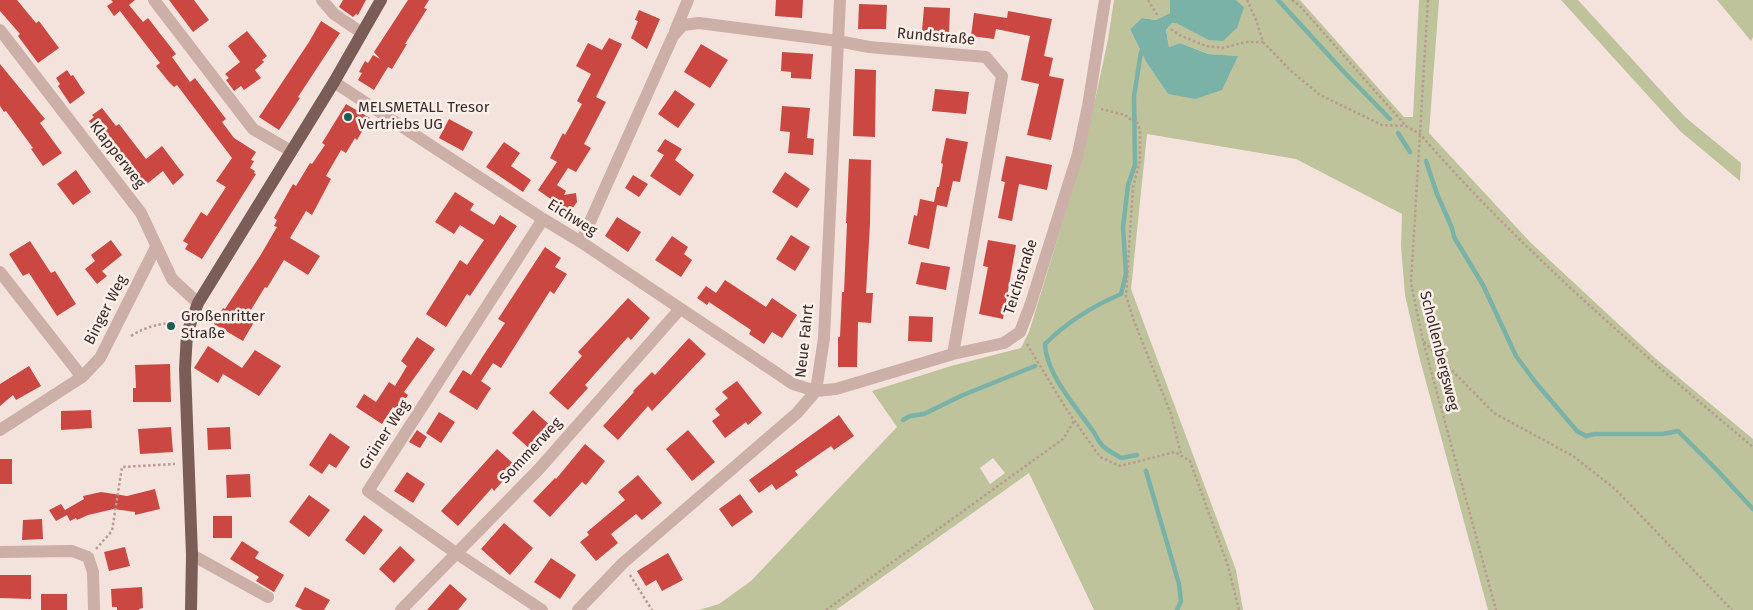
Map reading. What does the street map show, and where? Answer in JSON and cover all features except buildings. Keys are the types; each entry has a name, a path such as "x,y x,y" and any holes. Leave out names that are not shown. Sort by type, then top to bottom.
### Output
{"main road":[{"path":"191,610 192,555 185,369 187,333 198,303 334,82 381,0"}],"street":[{"path":"154,0 254,129 291,151"},
{"path":"322,0 334,14 362,34"},
{"path":"581,242 688,0"},
{"name":"Neue Fahrt","path":"578,610 623,563 798,414 816,391 824,338 840,0"},
{"name":"Teichstraße","path":"793,384 816,391 836,389 953,354 1004,343 1020,332 1078,154 1088,106 1105,0"},
{"name":"Rundstraße","path":"673,36 683,25 699,23 838,41 869,47 986,57 1002,76 953,354"},
{"name":"Klapperweg","path":"0,30 141,213 172,279 198,303"},
{"name":"Eichweg","path":"334,82 543,220 581,242 793,384"},
{"name":"Grüner Weg","path":"542,610 368,491 543,220"},
{"name":"Binger Weg","path":"0,430 82,377 100,358 156,247"},
{"path":"0,272 82,377"},
{"name":"Sommerweg","path":"401,610 539,469 680,309"},
{"path":"0,552 72,551 88,557 93,572 94,610"},
{"path":"192,555 268,597"}],"path":[{"path":"1148,0 1158,16"},
{"path":"1248,0 1263,42 1290,70 1320,95 1382,125 1406,126"},
{"path":"1292,0 1299,5 1406,126 1420,134 1531,251 1653,363 1753,447"},
{"name":"Schollenbergsweg","path":"1428,0 1411,283 1423,341 1496,610"},
{"path":"1171,28 1179,35 1206,46 1223,48 1246,42 1263,42"},
{"path":"1088,106 1125,115 1130,119 1136,119 1140,131 1140,161 1133,187 1126,296 1170,414 1181,456"},
{"path":"131,336 144,328 160,324 192,321"},
{"path":"1020,332 1074,420 1100,457 1120,466 1175,452 1190,461 1228,566 1239,610"},
{"path":"1423,341 1494,413 1573,456 1616,489 1732,610"},
{"path":"826,610 1063,439 1074,420"},
{"path":"88,557 112,531 122,467 189,464"},
{"path":"623,563 652,610"}],"green space":[{"path":"1114,0 1170,0 1170,13 1156,20 1142,18 1130,29 1146,62 1168,94 1237,56 1208,54 1180,43 1169,47 1166,30 1172,23 1244,7 1236,0 1300,0 1404,117 1413,117 1419,0 1439,0 1429,133 1530,242 1655,358 1753,439 1753,610 1488,610 1419,356 1405,295 1401,246 1402,214 1296,159 1147,134 1131,289 1236,570 1243,610 1094,610 1029,473 836,610 699,610 719,604 751,581 897,427 872,391 951,366 1021,348 1029,332 1084,152 1108,39","holes":["993,458 1005,473 990,484 980,468"]},
{"path":"1561,0 1578,0 1685,117 1741,163 1740,181 1680,131"},
{"path":"1717,0 1753,0 1753,37 1751,41"}],"water":[{"path":"1170,0 1236,0 1244,7 1237,28 1223,41 1209,40 1176,23 1172,23 1166,30 1169,47 1180,43 1208,54 1238,56 1222,90 1195,99 1168,94 1146,62 1130,29 1142,18 1156,20 1170,13"}],"waterway":[{"path":"1278,0 1390,119"},
{"path":"1137,455 1121,458 1106,449 1101,443 1056,378 1045,344 1081,315 1121,294 1126,274 1123,227 1128,185 1135,165 1134,96 1141,52"},
{"path":"1398,133 1410,152"},
{"path":"1426,161 1454,237 1483,285 1516,356 1536,383 1577,431 1586,436 1595,434 1663,434 1678,431 1753,509"},
{"path":"903,420 910,416 924,414 963,395 1035,366"},
{"path":"1146,471 1179,584 1181,601 1177,610"}],"place":[{"name":"MELSMETALL Tresor Vertriebs UG","path":"348,117"},
{"name":"Großenritter Straße","path":"171,326"}]}
